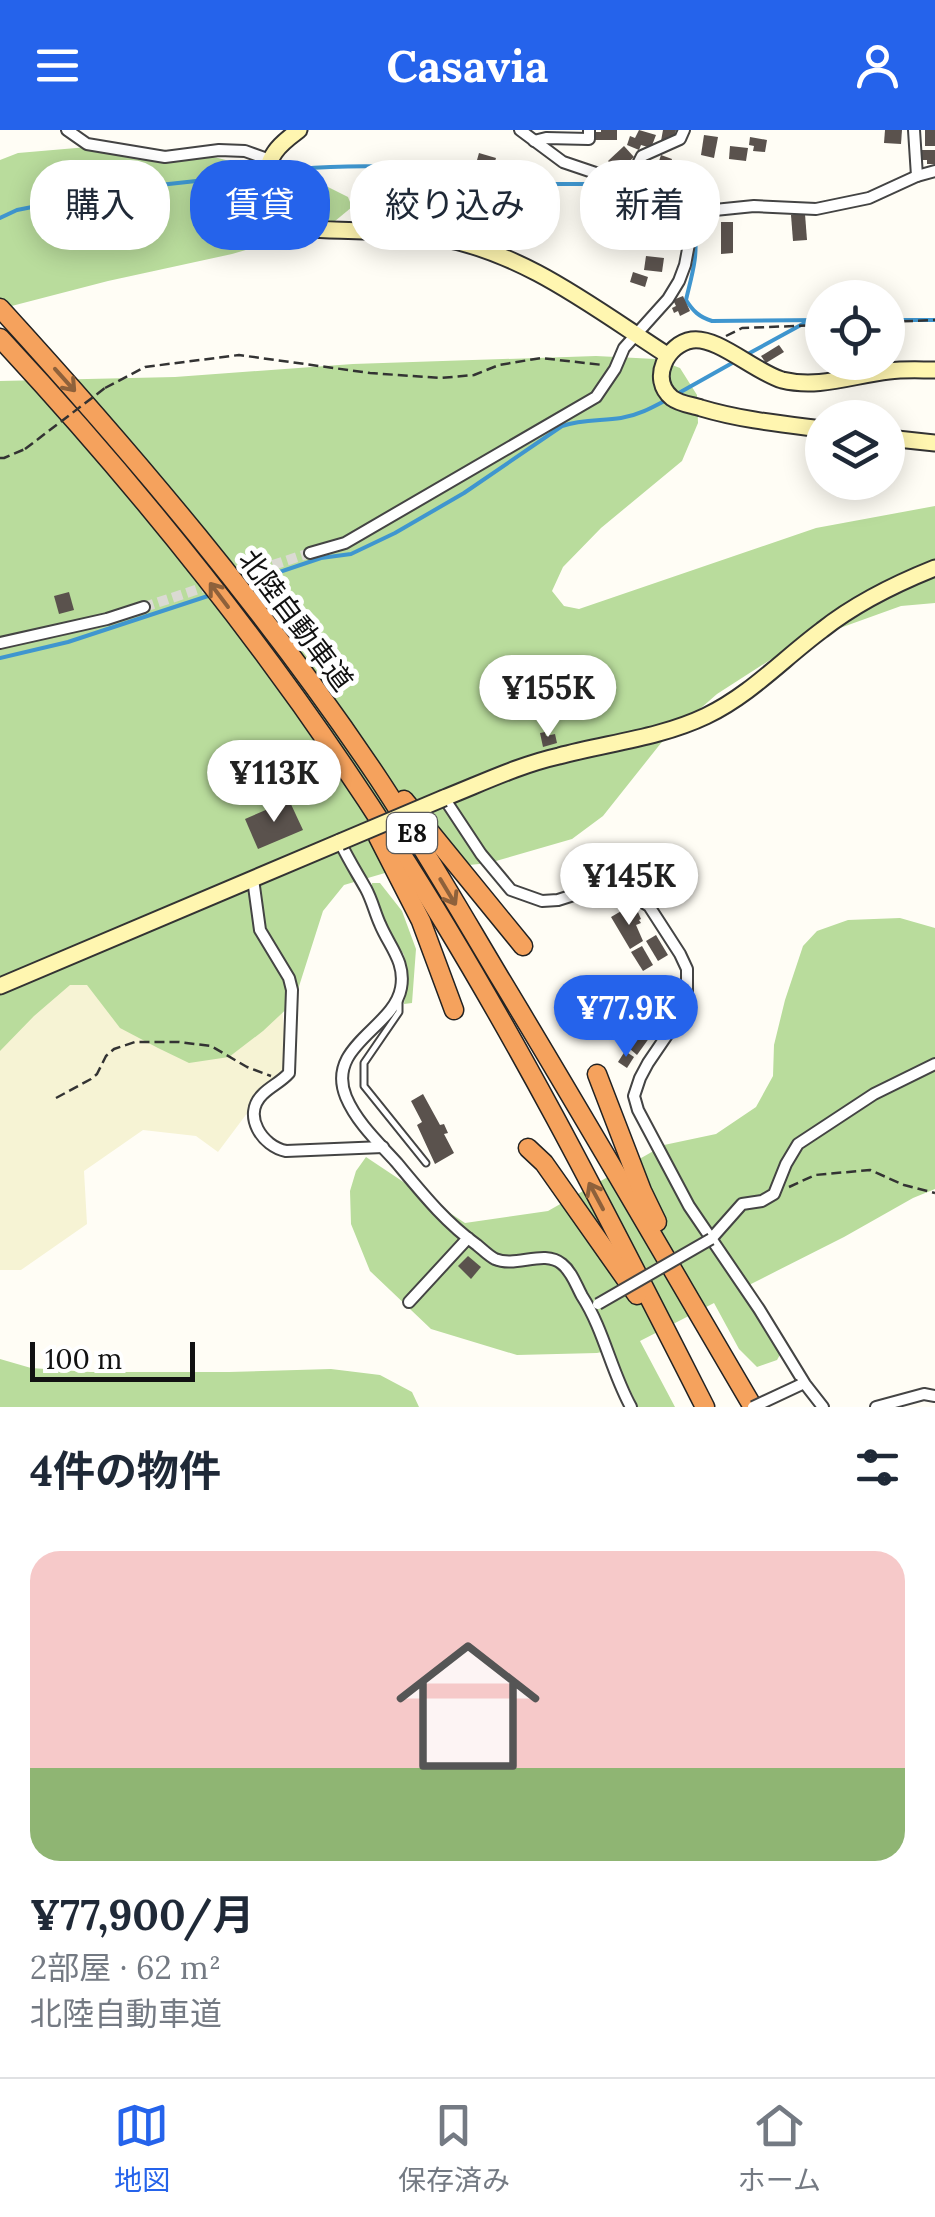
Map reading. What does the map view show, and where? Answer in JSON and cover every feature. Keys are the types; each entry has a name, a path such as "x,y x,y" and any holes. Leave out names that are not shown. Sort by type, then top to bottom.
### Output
{"highway":[{"name":"北陸自動車道","path":"0,308 169,500 322,698 378,779 754,1407"},
{"name":"北陸自動車道","path":"0,338 151,510 252,639 395,843 479,982 633,1266 704,1407"},
{"path":"252,639 358,803 401,879 454,1010"},
{"path":"322,698 523,946"},
{"path":"597,1074 642,1191 754,1407"},
{"path":"528,1148 544,1163 618,1266 704,1407"}],"street":[{"path":"67,130 87,144 165,157 219,150 245,151 270,160 299,130"},
{"path":"520,130 563,162 580,168"},
{"path":"534,141 589,138 589,130"},
{"path":"640,160 680,140 684,130"},
{"path":"914,130 916,176"},
{"path":"720,209 754,206 816,210 869,198 935,171"},
{"path":"330,230 406,233 473,246 531,268 668,356"},
{"path":"310,552 345,543 596,397 624,348 668,299 685,265 688,250"},
{"path":"805,427 734,417 672,398 662,381 668,356 682,343 694,339 714,343 764,373 817,384 889,370 935,370"},
{"path":"905,440 935,443"},
{"path":"0,986 527,765 662,732 705,717 744,694 824,628 864,602 935,568"},
{"path":"0,643 144,607"},
{"path":"444,798 481,854 512,890 542,901 616,886 649,906 680,954 688,970 687,998 682,1013 648,1063 634,1096 638,1110 689,1206 758,1309 802,1384 824,1407"},
{"path":"340,842 402,968 396,1004 357,1042 347,1060 342,1078 345,1095 358,1120 437,1212 468,1238 496,1259 512,1262 553,1258 571,1274 594,1305 627,1404"},
{"path":"252,879 260,930 292,990 288,1073 256,1105 254,1115 260,1135 286,1152 383,1148"},
{"path":"594,1305 711,1239 742,1204 762,1201 774,1194 798,1144 874,1094 935,1064"},
{"path":"409,1302 468,1238"},
{"path":"754,1407 802,1384"},
{"path":"876,1407 924,1394 935,1396"}],"lane":[{"path":"399,994 400,1012 364,1063 364,1086 426,1162"}],"path":[{"path":"905,321 935,320"},
{"path":"714,343 742,328 805,325"},
{"path":"0,458 25,449 105,388 145,367 240,354 440,378 474,375 499,365 541,358 615,369"},
{"path":"56,1098 97,1074 114,1049 134,1042 211,1046 281,1082"},
{"path":"774,1194 815,1176 870,1170 904,1185 935,1192"}],"shaded area":[{"path":"81,951 281,991 287,1071 254,1104 218,1152 196,1136 143,1130 84,1171 87,1224 21,1270 0,1270 0,986"}],"green space":[{"path":"123,144 226,160 190,160 190,250 246,250 0,309 0,160 18,153"},
{"path":"330,188 348,197 350,209 330,225"},
{"path":"596,356 656,359 680,368 697,395 698,423 682,461 601,528 563,567 552,591 564,606 579,609 816,528 935,506 935,603 901,606 826,633 770,660 717,694 661,743 603,816 572,839 489,863 402,868 344,885 323,911 294,1002 229,1057 189,1063 158,1048 120,1028 87,985 70,985 0,1051 0,381 175,377 353,364"},
{"path":"372,883 380,883 402,911 416,949 412,1003 404,1004 404,955 388,929"},
{"path":"900,918 935,928 935,1189 739,1290 781,1353 777,1360 757,1367 739,1349 714,1303 640,1341 675,1407 638,1407 611,1350 517,1355 431,1329 370,1271 351,1224 350,1191 356,1171 366,1157 465,1223 548,1211 664,1145 716,1134 756,1107 773,1076 774,1045 803,946 817,931 848,920"},
{"path":"0,1359 31,1368 90,1372 331,1369 380,1375 412,1392 419,1407 0,1407"}],"building":[{"path":"617,130 617,140 593,140 593,132"},
{"path":"639,130 656,135 651,148 641,145 639,150 627,145 630,136 635,138"},
{"path":"663,130 676,130 675,136 669,136 668,142 661,141"},
{"path":"885,130 902,130 901,144 884,143"},
{"path":"925,130 935,130 935,146 925,146"},
{"path":"704,135 718,137 714,158 701,155"},
{"path":"750,137 767,140 765,152 753,151"},
{"path":"624,146 634,157 631,160 609,160"},
{"path":"730,146 748,148 746,161 729,159"},
{"path":"919,150 935,150 935,164 920,160"},
{"path":"479,153 496,158 495,160 477,160"},
{"path":"805,214 807,240 793,241 791,215"},
{"path":"721,222 733,222 733,253 721,254"},
{"path":"646,256 664,258 662,272 644,270"},
{"path":"633,272 648,277 645,287 630,282"},
{"path":"683,296 690,311 680,316 678,311 674,313 673,300"},
{"path":"779,345 784,352 766,363 761,356"},
{"path":"69,592 74,610 59,614 54,596"},
{"path":"545,732 546,736 555,734 557,743 543,747 540,733"},
{"path":"289,800 303,830 258,849 245,819"},
{"path":"623,910 628,918 638,912 641,919 636,925 643,941 630,949 611,917"},
{"path":"656,935 668,955 658,961 646,941"},
{"path":"642,946 653,965 643,971 631,952"},
{"path":"658,1010 665,1016 637,1055 630,1049"},
{"path":"625,1051 634,1057 627,1068 618,1062"},
{"path":"423,1094 440,1125 444,1124 448,1133 444,1134 454,1153 435,1164 411,1101"},
{"path":"468,1256 481,1267 471,1279 458,1266"}],"waterway":[{"path":"330,167 458,170 467,182 541,188 580,184"},
{"path":"0,218 17,210 123,189 190,182"},
{"path":"695,250 686,300 700,315 712,321 805,320"},
{"path":"905,320 935,320"},
{"path":"746,355 805,323"},
{"path":"677,394 734,362"},
{"path":"244,584 321,558 351,554 395,533 464,493 562,426 628,417 668,399"},
{"path":"0,658 68,642 211,595"}],"tunnel":[{"path":"230,579 310,553"},
{"path":"144,607 214,584"}]}
